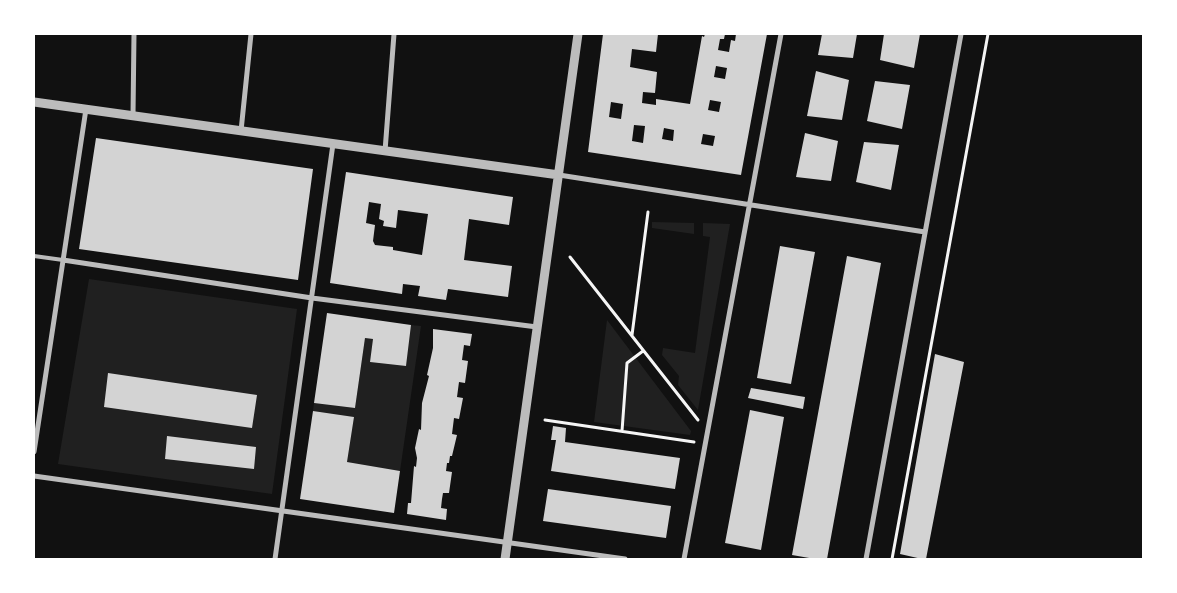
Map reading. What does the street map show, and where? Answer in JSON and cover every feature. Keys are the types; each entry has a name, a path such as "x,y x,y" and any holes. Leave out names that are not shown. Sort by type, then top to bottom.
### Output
{"street":[{"path":"133,116 134,34"},
{"path":"242,131 251,34"},
{"path":"385,151 394,34"},
{"path":"505,559 578,34"},
{"path":"684,559 781,34"},
{"path":"866,559 961,34"},
{"path":"34,102 559,175 925,232"},
{"path":"34,452 86,109"},
{"path":"275,559 333,144"},
{"path":"63,260 312,298 537,327"},
{"path":"34,476 625,559"}],"lane":[{"path":"34,256 63,260"}],"path":[{"path":"892,559 988,34"},
{"path":"632,336 648,212"},
{"path":"570,258 698,421"},
{"path":"622,431 627,363 643,351"},
{"path":"545,420 694,442"}],"shaded area":[{"path":"652,222 694,223 694,234 652,228"},
{"path":"703,223 730,224 698,410 678,385 679,376 662,355 663,348 695,353 710,237 703,236"},
{"path":"89,279 297,309 272,494 58,464"},
{"path":"607,320 691,431 690,435 594,422"},
{"path":"411,325 421,326 400,471 347,462 354,417 313,411 314,403 355,408 365,338 373,339 370,362 406,366"}],"building":[{"path":"603,34 658,34 656,52 632,49 630,67 657,72 655,93 643,92 642,103 656,105 656,99 690,104 702,36 704,37 705,34 725,34 724,39 720,39 718,50 729,52 731,40 735,41 736,34 767,34 741,175 588,152","holes":["716,66 727,68 725,79 714,77","710,100 721,102 719,112 708,110","611,102 623,104 621,119 609,117","634,125 645,126 643,143 632,141","664,128 674,130 673,141 662,139","703,134 715,136 713,146 701,144"]},
{"path":"822,34 857,34 853,58 818,55"},
{"path":"884,34 920,34 914,68 880,60"},
{"path":"816,71 849,80 842,120 807,116"},
{"path":"875,81 910,85 902,129 867,121"},
{"path":"805,133 838,141 831,181 796,177"},
{"path":"96,138 313,169 298,280 79,249"},
{"path":"864,142 899,145 891,190 856,182"},
{"path":"346,172 513,197 509,225 469,219 464,260 512,266 508,297 448,289 446,300 418,296 420,286 403,284 402,294 330,283","holes":["369,202 381,204 379,219 384,221 383,226 396,228 398,210 428,214 422,255 393,250 393,247 375,245 373,241 375,225 366,223"]},
{"path":"780,246 815,252 791,384 757,378"},
{"path":"847,256 881,263 827,559 815,559 792,555"},
{"path":"327,313 411,325 406,366 370,362 373,339 365,338 355,408 314,403"},
{"path":"433,329 472,334 470,346 464,345 462,360 468,361 465,383 459,382 457,397 463,398 459,419 454,418 452,434 457,435 452,456 450,456 449,463 447,463 446,471 452,472 449,493 443,493 441,508 447,509 446,520 407,514 408,503 411,503 414,466 416,467 415,448 419,429 421,430 422,403 429,376 427,375 433,348"},
{"path":"935,354 964,362 926,559 922,559 900,554"},
{"path":"108,373 257,395 252,428 104,407"},
{"path":"751,388 805,397 803,409 748,398"},
{"path":"750,410 784,417 761,550 725,543"},
{"path":"313,411 354,417 347,462 400,471 394,513 300,499"},
{"path":"553,426 566,428 565,442 680,458 675,489 551,471 556,440 551,440"},
{"path":"167,436 256,447 254,469 165,459"},
{"path":"548,489 671,506 666,538 543,521"}]}
